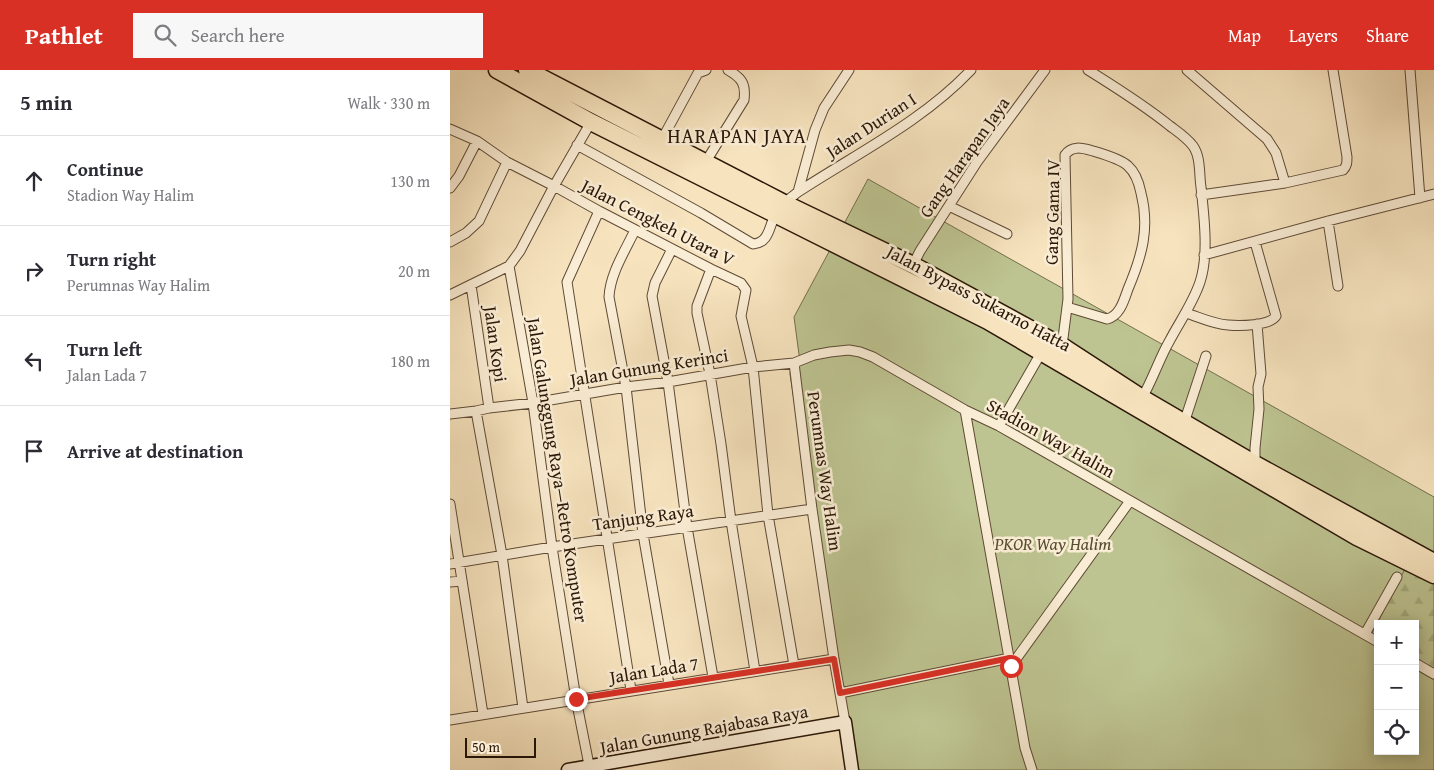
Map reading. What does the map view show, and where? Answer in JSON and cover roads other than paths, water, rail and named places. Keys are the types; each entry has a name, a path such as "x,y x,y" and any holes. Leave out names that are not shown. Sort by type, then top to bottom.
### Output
{"highway":[{"name":"Jalan Bypass Sukarno Hatta","path":"497,70 591,122 654,154 913,265 1062,346 1142,398 1255,464 1434,562"},
{"name":"Jalan Bypass Sukarno Hatta","path":"527,70 662,139 914,285 956,304 988,322 1356,537 1434,575"},
{"path":"620,137 626,121"}],"street":[{"path":"654,154 698,73 706,70"},
{"path":"705,163 744,100 745,90 743,84 737,75 728,70"},
{"name":"Jalan Durian I","path":"780,209 798,192 901,127 932,104 971,70"},
{"name":"Gang Harapan Jaya","path":"913,265 977,162 1045,70"},
{"path":"1088,70 1131,96 1179,133 1193,147 1197,156 1202,195 1204,255 1200,282 1186,313 1168,342 1150,385 1142,398"},
{"path":"1187,70 1267,139 1276,153 1285,183"},
{"path":"1202,195 1285,183 1343,170 1347,164 1333,70"},
{"path":"1410,70 1420,198"},
{"path":"798,192 824,108 844,72"},
{"path":"450,295 509,266 520,251 577,144 591,122"},
{"name":"Jalan Cengkeh Utara V","path":"450,129 476,141 507,162 599,211 710,269 741,283 746,290 741,316 753,367"},
{"path":"450,188 459,176 476,141"},
{"path":"577,144 753,244 761,243 765,239 780,209"},
{"name":"Gang Gama IV","path":"1062,346 1067,307 1065,155 1074,148 1104,154 1128,165 1138,180 1146,217 1145,236 1136,269 1122,305 1116,315 1113,318 1107,319 1067,307"},
{"path":"450,242 466,233 479,221 507,162"},
{"path":"1204,255 1434,194"},
{"path":"948,206 1007,234"},
{"path":"599,211 567,282 631,690"},
{"path":"1328,221 1338,286"},
{"path":"636,230 613,277 609,297 626,386 643,534 669,684"},
{"path":"1186,313 1227,325 1257,324 1272,321 1276,316 1255,242"},
{"path":"672,249 655,283 652,296 668,382 687,527 713,678"},
{"name":"Jalan Galunggung Raya—Retro Komputer","path":"509,266 533,403 552,546 576,699 590,768"},
{"path":"710,269 697,306 710,374 755,671"},
{"name":"Jalan Kopi","path":"471,285 489,408"},
{"path":"1255,464 1254,448 1259,409 1258,387 1261,374 1257,324"},
{"path":"794,363 830,352 849,350 860,352 874,357 965,410"},
{"path":"999,426 1041,353"},
{"path":"1184,423 1206,356"},
{"name":"Jalan Gunung Kerinci","path":"450,414 533,403 626,386 668,382 753,367 794,363"},
{"name":"Perumnas Way Halim","path":"794,363 812,509 852,770"},
{"path":"753,367 768,515 794,665"},
{"name":"Stadion Way Halim","path":"965,410 999,426 1374,640"},
{"name":"Stadion Way Halim","path":"965,410 1025,748 1032,770"},
{"path":"476,411 502,555 523,708"},
{"path":"840,693 1010,662 1130,501"},
{"path":"450,504 455,563 462,580 483,714"},
{"name":"Tanjung Raya","path":"455,563 552,546 812,509"},
{"path":"1365,634 1397,577"},
{"path":"450,582 462,580"},
{"name":"Jalan Lada 7","path":"450,720 834,659"},
{"path":"1418,665 1434,674"},
{"name":"Jalan Gunung Rajabasa Raya","path":"568,770 590,768 845,722"},
{"name":"Stadion Way Halim","path":"1024,770 1025,748"}],"district":[{"name":"HARAPAN JAYA","path":"737,135"}],"park label":[{"name":"PKOR Way Halim","path":"1053,543"}]}
